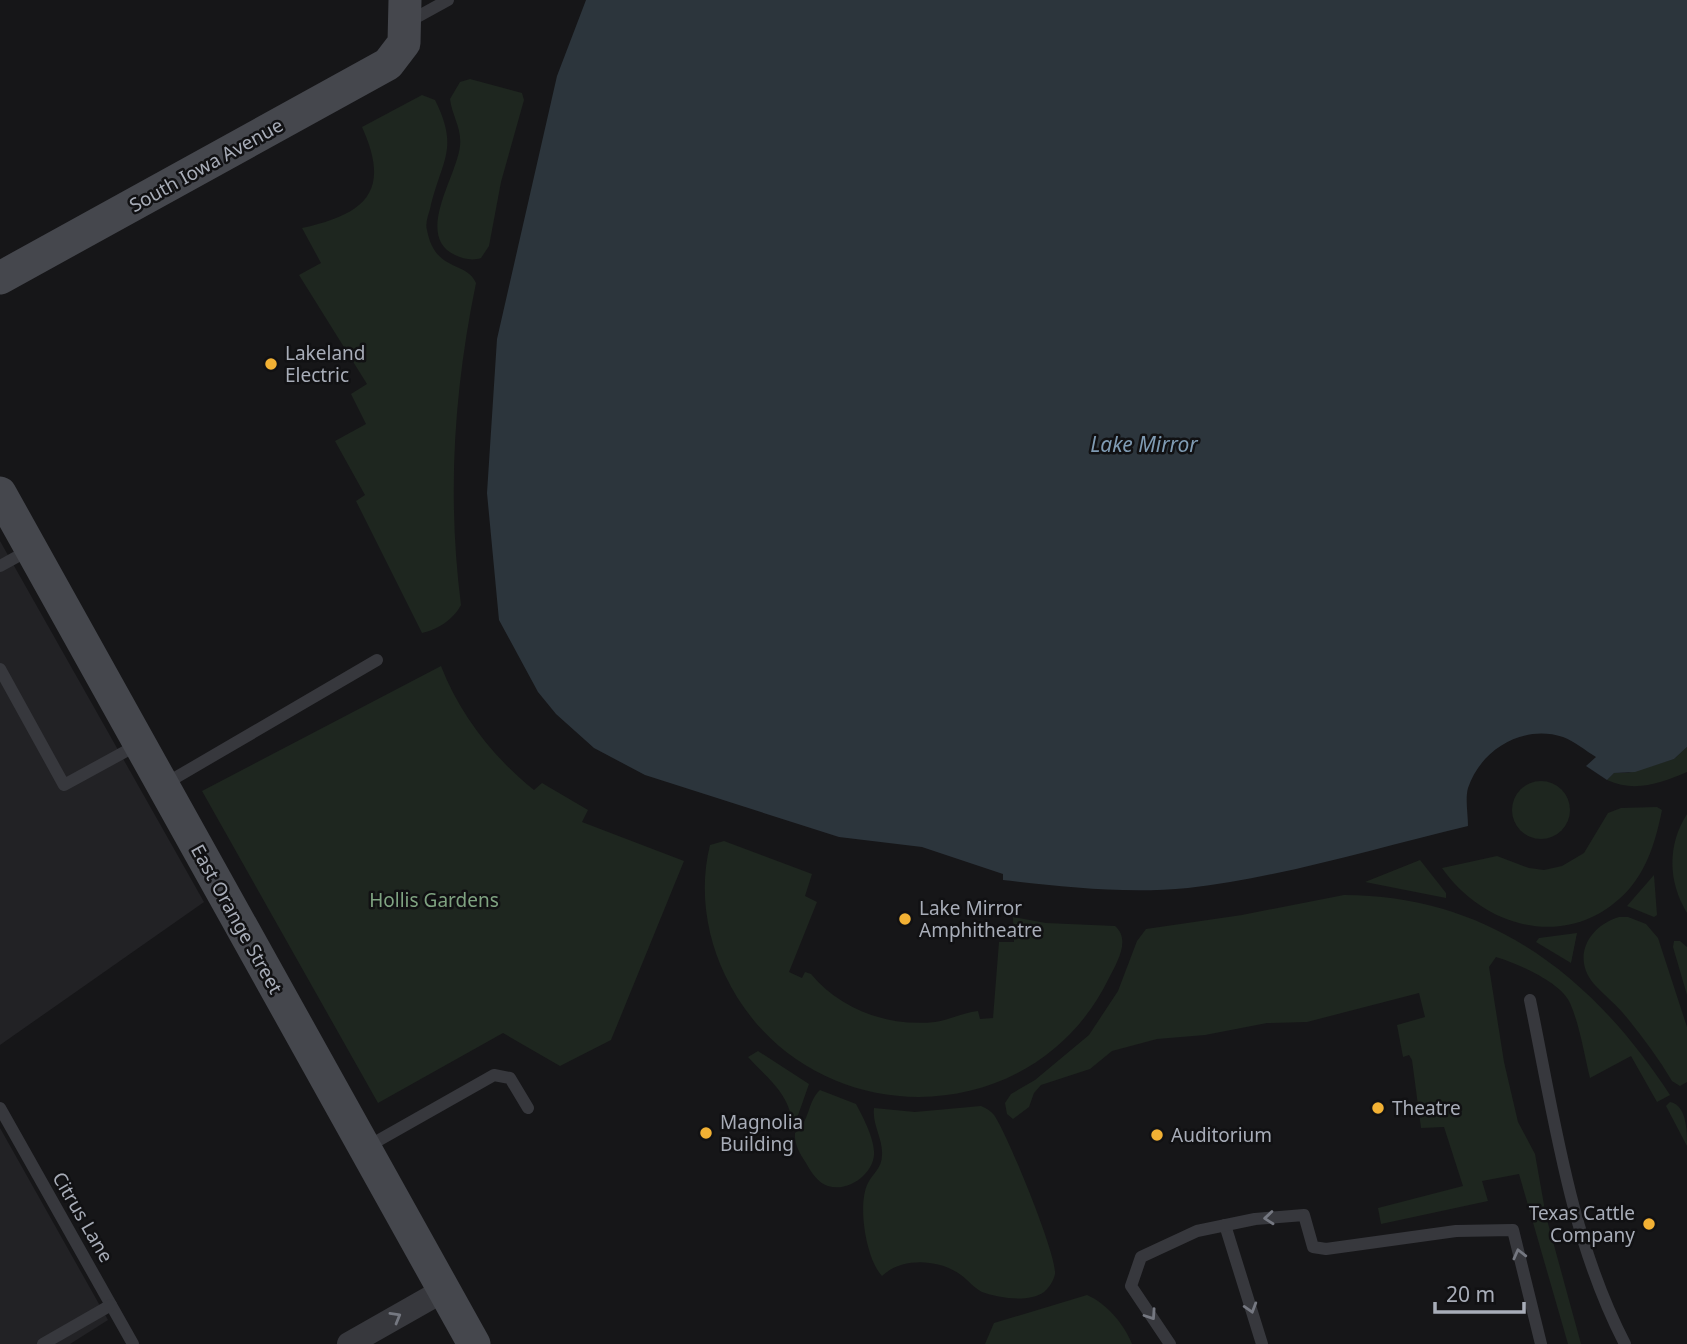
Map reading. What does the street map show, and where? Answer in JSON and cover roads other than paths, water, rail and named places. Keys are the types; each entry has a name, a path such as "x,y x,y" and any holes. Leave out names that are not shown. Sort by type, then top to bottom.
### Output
{"street":[{"name":"South Iowa Avenue","path":"0,278 388,64 404,23"},
{"name":"East Orange Street","path":"0,493 474,1344"},
{"path":"349,1344 444,1290"}],"lane":[{"path":"404,23 448,0"},
{"path":"0,566 31,549"},
{"path":"163,785 377,660"},
{"path":"0,669 64,785 139,743"},
{"path":"1530,1000 1574,1212 1612,1318 1625,1344"},
{"path":"365,1148 494,1075 510,1078 528,1108"},
{"name":"Citrus Lane","path":"0,1108 133,1344"},
{"path":"1170,1344 1131,1286 1141,1257 1197,1231 1304,1215 1313,1247 1326,1249 1456,1231 1513,1230 1541,1344"},
{"path":"1225,1225 1262,1344"},
{"path":"43,1344 111,1305"}],"water":[{"name":"Lake Mirror","path":"586,0 1687,0 1687,747 1674,759 1635,772 1614,773 1607,780 1586,766 1596,757 1563,737 1533,734 1519,737 1493,751 1474,774 1467,792 1468,826 1259,877 1165,890 1118,890 1003,880 1003,874 922,847 839,837 645,775 594,748 556,714 538,692 499,620 487,493 497,339 557,76"}],"place":[{"name":"Lakeland Electric","path":"271,364"},
{"name":"Lake Mirror Amphitheatre","path":"905,919"},
{"name":"Theatre","path":"1378,1108"},
{"name":"Magnolia Building","path":"706,1133"},
{"name":"Auditorium","path":"1157,1135"},
{"name":"Texas Cattle Company","path":"1649,1224"}],"park label":[{"name":"Hollis Gardens","path":"434,900"}]}
